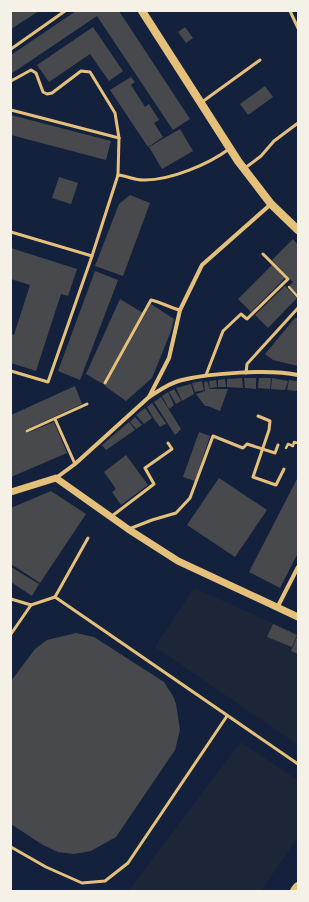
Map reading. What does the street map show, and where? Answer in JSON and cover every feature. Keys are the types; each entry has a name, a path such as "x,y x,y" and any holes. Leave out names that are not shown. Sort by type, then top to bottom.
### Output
{"main road":[{"path":"142,11 244,169 271,204 297,226"},
{"path":"295,891 298,887"}],"street":[{"path":"149,397 169,358 180,310 202,265 271,204"},
{"path":"11,492 56,478 75,464 149,397 167,385 181,380 206,375 246,373 298,374"},
{"path":"56,478 128,529 178,561 298,618"},
{"path":"277,608 298,567"}],"lane":[{"path":"11,49 65,11"},
{"path":"290,11 298,28"},
{"path":"201,103 260,60"},
{"path":"11,81 31,70 36,73 42,92 47,94 52,93 81,72 90,72 116,113 119,138 118,174 92,256 48,382 11,371"},
{"path":"11,110 119,138"},
{"path":"244,169 261,156 274,141 298,123"},
{"path":"118,174 144,180 169,177 218,158 230,148"},
{"path":"11,232 92,256"},
{"path":"206,375 222,331 241,314 246,319 288,279 263,254"},
{"path":"105,383 151,300 161,302 172,308 180,310"},
{"path":"246,373 247,364 298,308"},
{"path":"27,431 87,404"},
{"path":"258,416 270,421 253,477 276,485 284,469"},
{"path":"55,419 75,464"},
{"path":"128,529 176,513 190,498 214,436 244,448 247,444 275,453 278,445"},
{"path":"111,517 154,484 145,468 172,449 168,443"},
{"path":"11,599 31,605 55,597 88,538"},
{"path":"55,597 298,764"},
{"path":"11,634 31,605"},
{"path":"11,847 46,867 82,883 105,881 128,863 227,716"}],"path":[{"path":"284,283 298,297"},
{"path":"278,445 286,449 288,444 293,446 294,442 298,443"}],"shaded area":[{"path":"194,588 298,634 298,745 155,647"},
{"path":"241,742 298,780 298,837 261,891 128,891"}],"building":[{"path":"11,11 39,11 11,29"},
{"path":"76,11 119,11 190,119 173,130 97,16 11,74 11,55"},
{"path":"93,27 123,71 109,81 90,54 49,82 37,65"},
{"path":"185,27 193,38 186,43 178,32"},
{"path":"131,77 135,82 131,85 145,107 149,104 159,120 154,123 163,137 148,147 110,90"},
{"path":"265,86 273,97 248,115 240,104"},
{"path":"11,115 111,141 106,160 11,135"},
{"path":"180,129 193,151 162,169 149,147"},
{"path":"59,177 78,183 71,204 52,198"},
{"path":"130,195 150,203 123,276 95,266 119,204"},
{"path":"293,239 298,245 298,295 289,286 293,282 272,260"},
{"path":"11,248 77,269 68,296 61,294 36,371 11,363 11,334 14,335 30,285 11,279"},
{"path":"272,265 285,278 251,312 238,299"},
{"path":"95,271 118,280 80,380 58,371"},
{"path":"285,286 297,298 268,328 255,315"},
{"path":"120,299 143,313 103,384 86,374"},
{"path":"151,304 174,319 171,331 152,378 126,401 105,386"},
{"path":"295,318 298,318 298,366 273,360 265,354"},
{"path":"242,378 243,388 227,387 227,379"},
{"path":"244,378 256,378 256,389 245,388"},
{"path":"259,378 271,378 270,389 258,388"},
{"path":"272,378 288,381 285,390 271,389"},
{"path":"225,379 226,387 218,387 218,380"},
{"path":"216,380 217,387 210,388 209,381"},
{"path":"289,380 298,380 297,391 287,390"},
{"path":"202,381 204,390 195,392 192,383"},
{"path":"207,381 210,389 228,389 220,411 205,406 196,394 205,391 204,382"},
{"path":"191,384 194,394 182,401 176,388"},
{"path":"75,386 82,404 25,430 27,433 54,422 67,453 11,477 11,415"},
{"path":"174,389 181,401 176,404 169,392"},
{"path":"168,392 174,405 169,409 162,396"},
{"path":"161,397 181,429 175,435 154,402"},
{"path":"152,403 167,425 165,424 160,427 154,419 147,407"},
{"path":"145,408 152,418 144,424 136,415"},
{"path":"135,417 142,425 136,429 130,422"},
{"path":"129,422 135,430 106,450 102,445"},
{"path":"199,432 210,436 195,481 183,477"},
{"path":"126,455 148,485 121,505 112,492 116,489 104,472"},
{"path":"298,477 298,553 280,588 249,572"},
{"path":"219,478 267,510 235,557 187,525"},
{"path":"51,491 86,514 40,583 11,564 11,508"},
{"path":"11,567 39,584 32,596 11,582"},
{"path":"273,624 297,635 292,647 267,637"},
{"path":"76,633 94,637 164,682 176,704 180,730 175,750 116,837 91,851 74,854 58,852 43,845 11,824 11,681 35,649 47,640"},
{"path":"298,635 298,654 291,651"}]}
